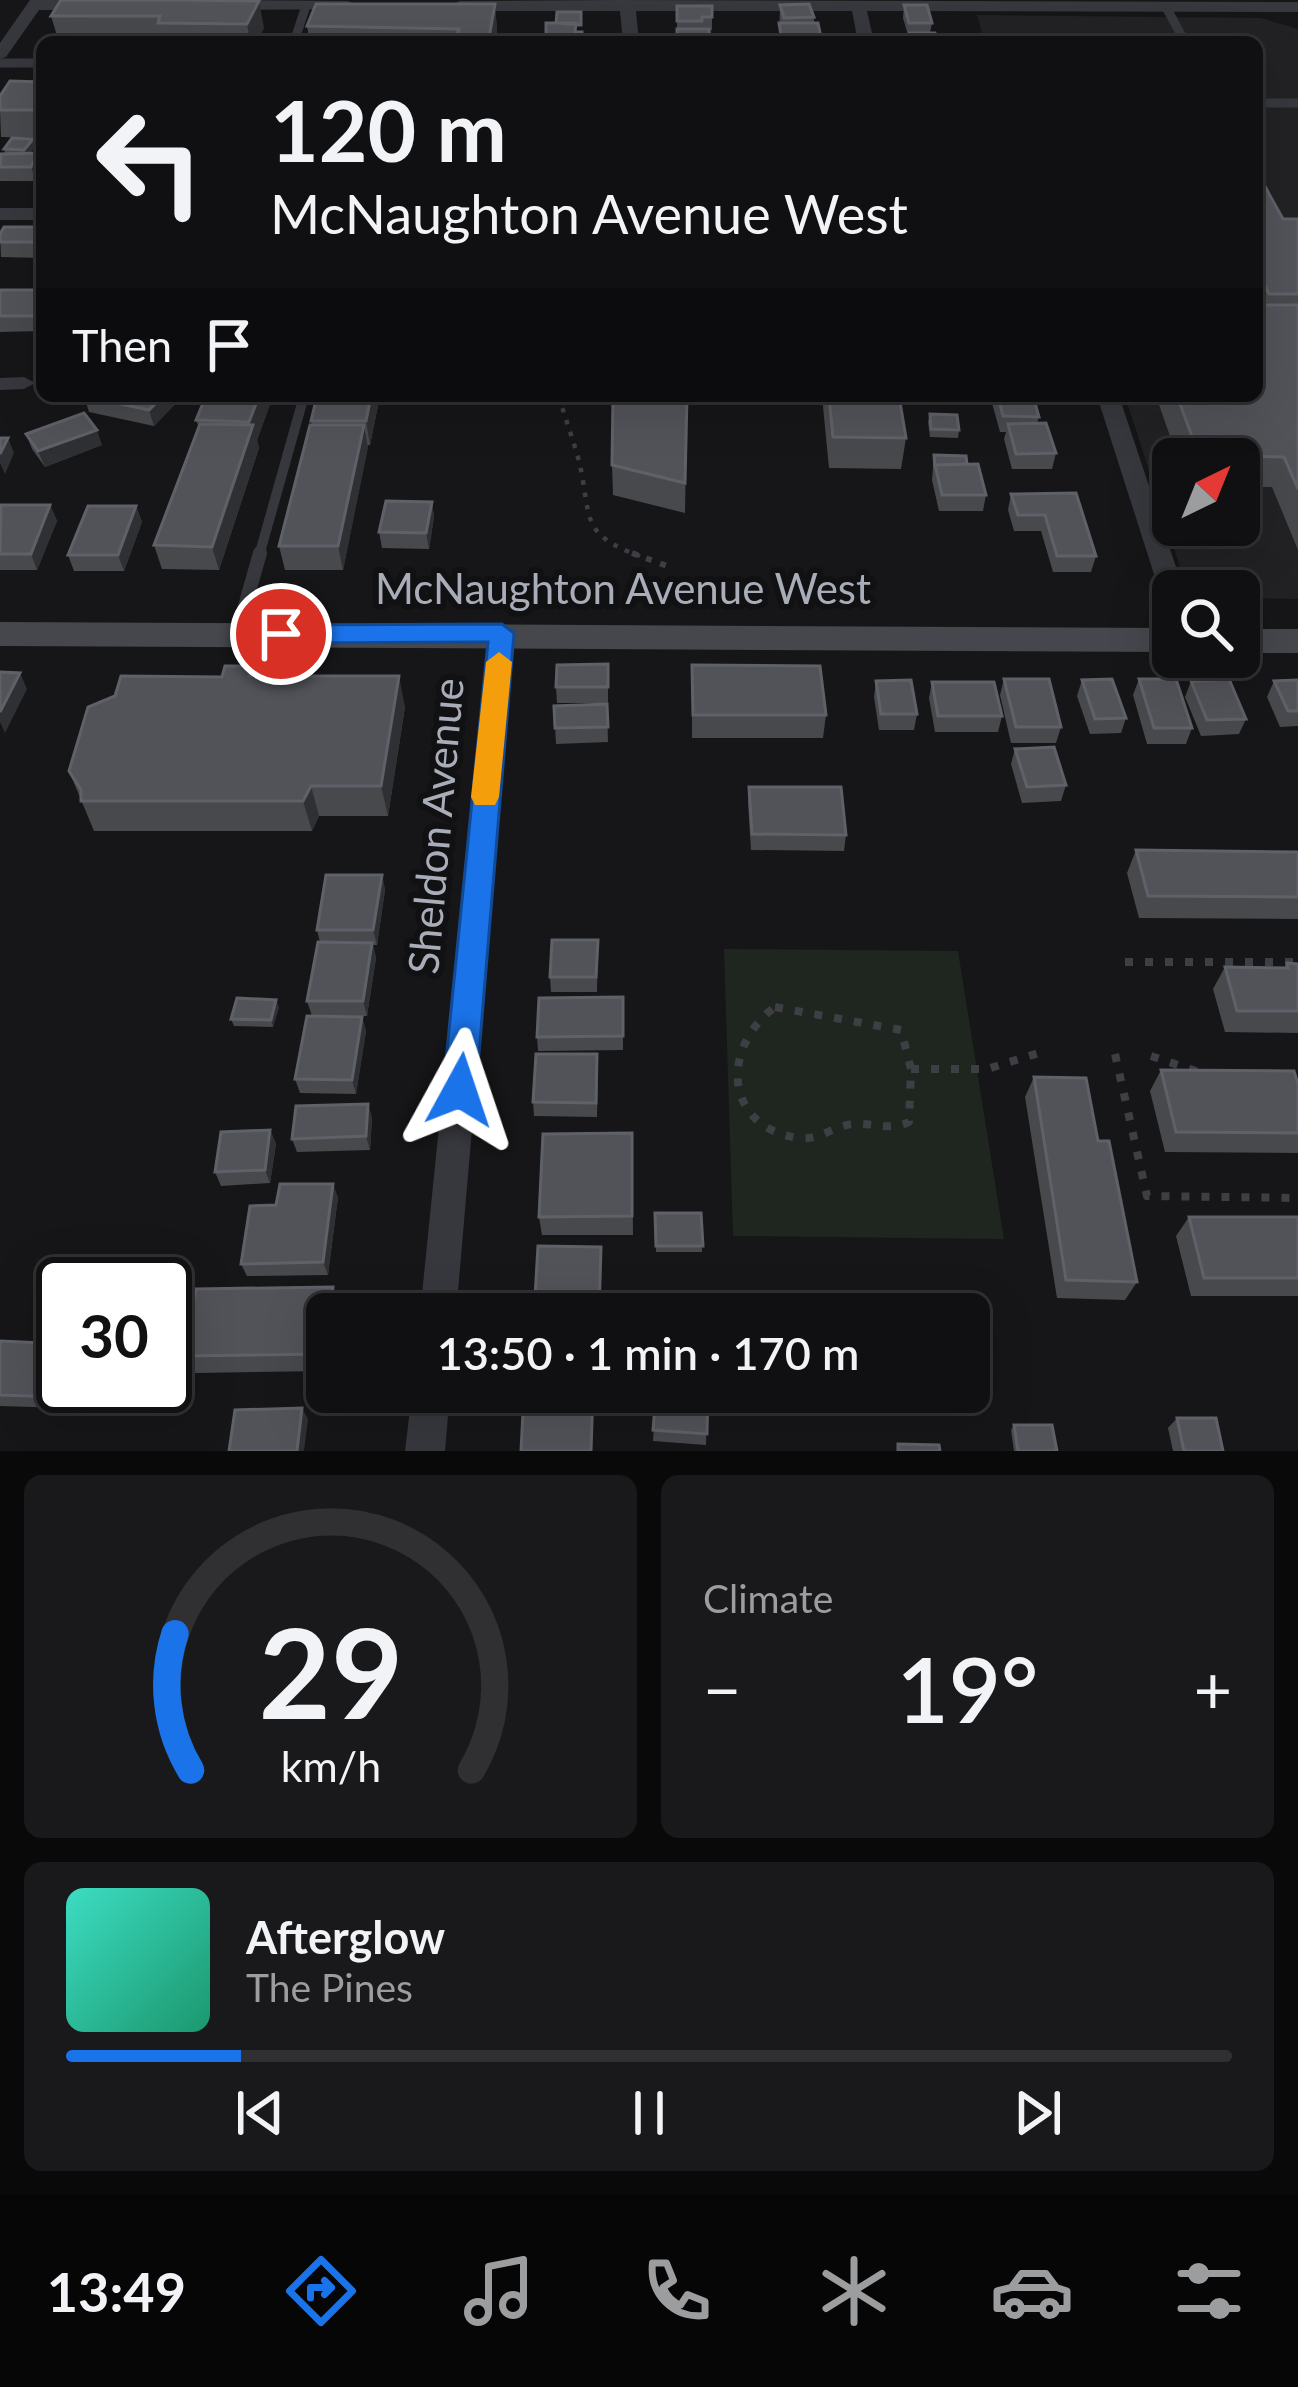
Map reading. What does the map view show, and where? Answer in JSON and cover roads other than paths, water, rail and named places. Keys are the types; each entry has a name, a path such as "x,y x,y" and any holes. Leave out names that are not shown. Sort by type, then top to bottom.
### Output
{"main road":[{"name":"McNaughton Avenue West","path":"0,634 1152,640"},
{"path":"1260,640 1298,641"}],"street":[{"path":"0,54 36,2 103,5"},
{"path":"628,3 631,36"},
{"path":"212,5 356,6"},
{"path":"440,6 1298,8"},
{"path":"859,7 865,36"},
{"path":"0,214 36,214"},
{"path":"0,384 24,383"},
{"path":"1110,402 1165,570"},
{"name":"Sheldon Avenue","path":"440,1293 502,633"},
{"path":"425,1451 429,1413"}],"lane":[{"path":"295,36 306,6"},
{"path":"1166,7 1182,36"},
{"path":"0,63 36,63"},
{"path":"1263,103 1298,103"},
{"path":"237,634 302,402"}]}
